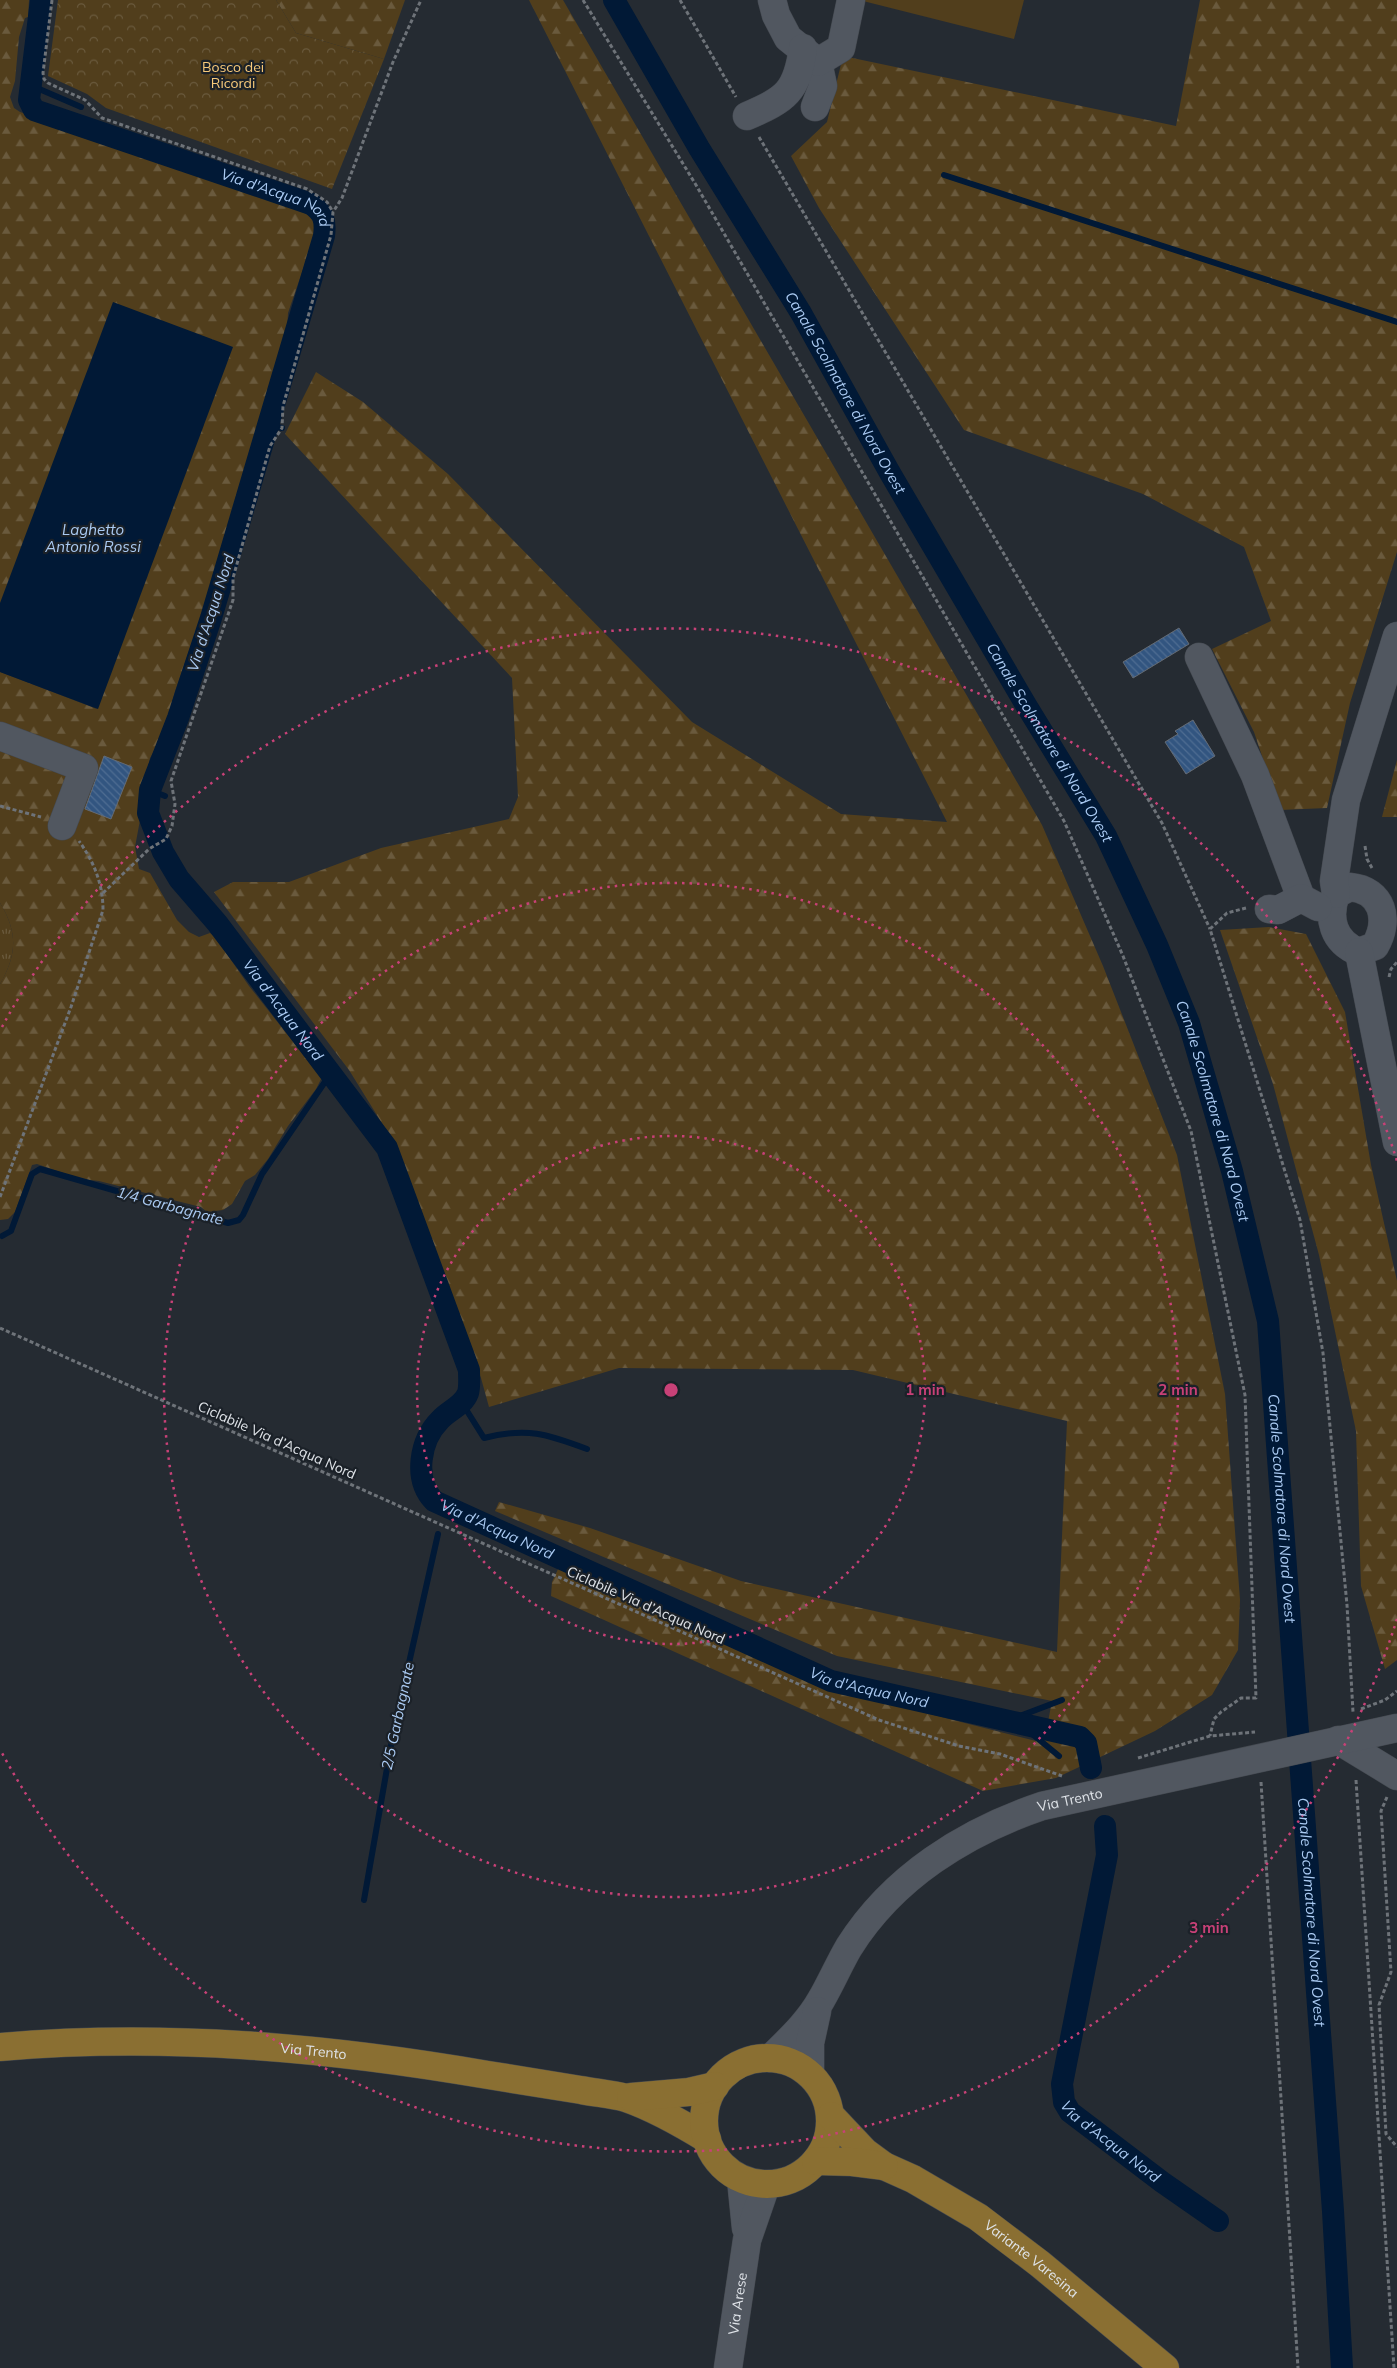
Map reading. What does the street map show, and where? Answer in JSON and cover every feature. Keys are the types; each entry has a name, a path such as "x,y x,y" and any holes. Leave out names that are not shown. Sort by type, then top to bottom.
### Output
{"main road":[{"name":"Via Trento","path":"0,2047 144,2041 269,2046 456,2069 624,2098 659,2112 707,2139"},
{"path":"771,2058 794,2064 810,2074 822,2089 831,2116 826,2144 816,2161 802,2174 785,2182 754,2182 720,2162 707,2139 705,2111 715,2086 733,2068 746,2062 771,2058"},
{"name":"Via Trento","path":"624,2098 689,2092 715,2086"},
{"name":"Variante Varesina","path":"831,2116 865,2152 884,2166 914,2179 978,2218 1040,2264 1165,2368"},
{"name":"Variante Varesina","path":"816,2161 852,2162 884,2166"}],"street":[{"path":"772,0 776,15 788,38 811,55 823,86 815,107"},
{"path":"747,116 782,98 793,88 800,71 811,55 841,48 851,0"},
{"path":"1350,892 1334,881 1346,800 1397,636"},
{"path":"1199,657 1256,775 1283,906 1350,892 1369,892 1376,900 1390,927 1375,946 1359,952 1351,949 1341,941 1335,932 1350,892"},
{"path":"0,736 84,768 62,826"},
{"path":"1359,952 1397,1142"},
{"name":"Via Trento","path":"810,2074 812,2026 820,2002 849,1947 874,1914 911,1876 932,1860 972,1835 1013,1816 1042,1806 1265,1748 1338,1740 1394,1727"},
{"path":"1338,1740 1362,1756 1393,1784"},
{"name":"Via Trento","path":"771,2058 793,2037 820,2002"},
{"name":"Via Arese","path":"728,2368 754,2182"}],"path":[{"path":"52,0 43,74 44,79 48,83 85,100 102,118 307,189 327,202 333,212"},
{"path":"103,893 149,849 166,839 172,826 175,804 171,781 233,600 233,578 270,446 282,428 283,406 331,236 333,212 342,198 393,62 421,0"},
{"path":"582,0 696,185 1064,821 1123,956 1191,1131 1245,1395 1256,1698 1241,1698 1221,1712 1214,1719 1210,1736"},
{"path":"680,0 1162,822 1210,929 1242,1026 1302,1230 1323,1353 1347,1605 1353,1712"},
{"path":"0,806 52,820 78,839 89,856 103,893 103,910 71,1007 0,1197"},
{"path":"1350,892 1366,859 1365,844"},
{"path":"1210,929 1227,913 1268,901 1283,906"},
{"name":"Ciclabile Via d’Acqua Nord","path":"0,1328 879,1720 959,1746 1000,1754 1066,1776"},
{"path":"1346,1714 1385,1700 1397,1691"},
{"path":"1133,1760 1210,1736 1265,1748 1298,2368"},
{"path":"1362,1756 1356,1777 1394,2368"},
{"path":"1393,1784 1381,1811 1391,1972 1379,2005 1386,2134 1397,2147"}],"green space":[{"path":"0,0 29,0 28,17 25,18 19,37 15,81 10,97 14,108 76,135 89,136 141,156 189,167 221,184 286,203 308,215 310,214 316,219 315,234 288,313 286,343 259,425 234,521 175,691 164,733 150,758 139,807 140,820 135,847 139,869 150,873 177,920 189,932 199,937 210,933 215,937 249,986 298,1048 318,1069 322,1077 316,1089 288,1126 268,1159 255,1175 245,1181 232,1204 223,1210 207,1212 201,1207 99,1181 81,1179 37,1164 32,1165 15,1212 8,1219 0,1220 0,984 10,963 13,944 10,924 0,903 0,672 97,709 0,603"},
{"name":"Bosco dei Ricordi","path":"58,0 276,0 296,33 384,59 332,189 106,108 87,94 48,76"},
{"path":"276,0 405,0 384,59 296,33"},
{"path":"529,0 563,0 1042,825 1103,966 1177,1155 1225,1394 1240,1600 1238,1650 1212,1695 1155,1731 1056,1778 983,1791 551,1596 552,1582 559,1567 827,1688 1044,1743 1052,1701 837,1656 495,1511 499,1502 590,1528 741,1581 1057,1652 1067,1421 853,1370 619,1368 489,1407 481,1378 393,1141 349,1070 214,892 233,882 289,882 381,848 509,819 518,797 512,678 285,434 316,372 363,402 448,474 692,722 841,814 947,822"},
{"path":"859,0 1024,0 1014,39"},
{"path":"1200,0 1397,0 1397,552 1350,703 1327,808 1280,810 1254,732 1212,649 1271,621 1244,547 1143,494 964,430 819,208 791,156 827,122 843,56 1176,126"},
{"path":"1397,760 1397,817 1382,817"},
{"path":"0,903 10,924 13,944 10,963 0,984"},
{"path":"1269,927 1306,934 1345,1012 1371,1165 1397,1281 1397,1660 1385,1669 1361,1586 1356,1431 1319,1255 1273,1084 1220,930"}],"water":[{"name":"Laghetto Antonio Rossi","path":"113,302 233,347 98,709 0,672 0,603"}],"building":[{"path":"1179,628 1189,644 1133,678 1123,662"},
{"path":"1193,720 1215,756 1186,774 1165,742 1178,734 1175,731"},
{"path":"104,756 132,767 111,819 85,809"}],"waterway":[{"name":"Via d'Acqua Nord","path":"41,0 29,100 34,110 311,204 319,211 323,218 325,226 324,236 211,618 178,718 150,790 148,813 163,852 179,879 217,923 387,1148 469,1370 469,1388 466,1397 433,1428 424,1449 421,1471 427,1492 434,1501 831,1681 1080,1737 1086,1743 1091,1768"},
{"name":"Canale Scolmatore di Nord Ovest","path":"614,0 699,148 801,313 890,473 1026,705 1106,836 1157,945 1189,1023 1232,1171 1268,1321 1333,2211 1342,2368"},
{"path":"30,85 81,107"},
{"path":"944,175 1397,322"},
{"path":"269,425 282,428"},
{"path":"150,790 165,796"},
{"name":"1/4 Garbagnate","path":"2,1236 11,1231 32,1174 40,1169 228,1223 239,1220 262,1174 331,1073"},
{"path":"462,1403 484,1438 513,1433 537,1434 560,1439 587,1449"},
{"name":"2/5 Garbagnate","path":"445,1512 447,1506"},
{"name":"2/5 Garbagnate","path":"364,1900 393,1734 438,1534"},
{"path":"1007,1721 1062,1700"},
{"path":"1020,1724 1059,1756"},
{"name":"Via d'Acqua Nord","path":"1105,1826 1107,1855 1062,2084 1064,2102 1070,2112 1162,2182 1218,2221"}]}
